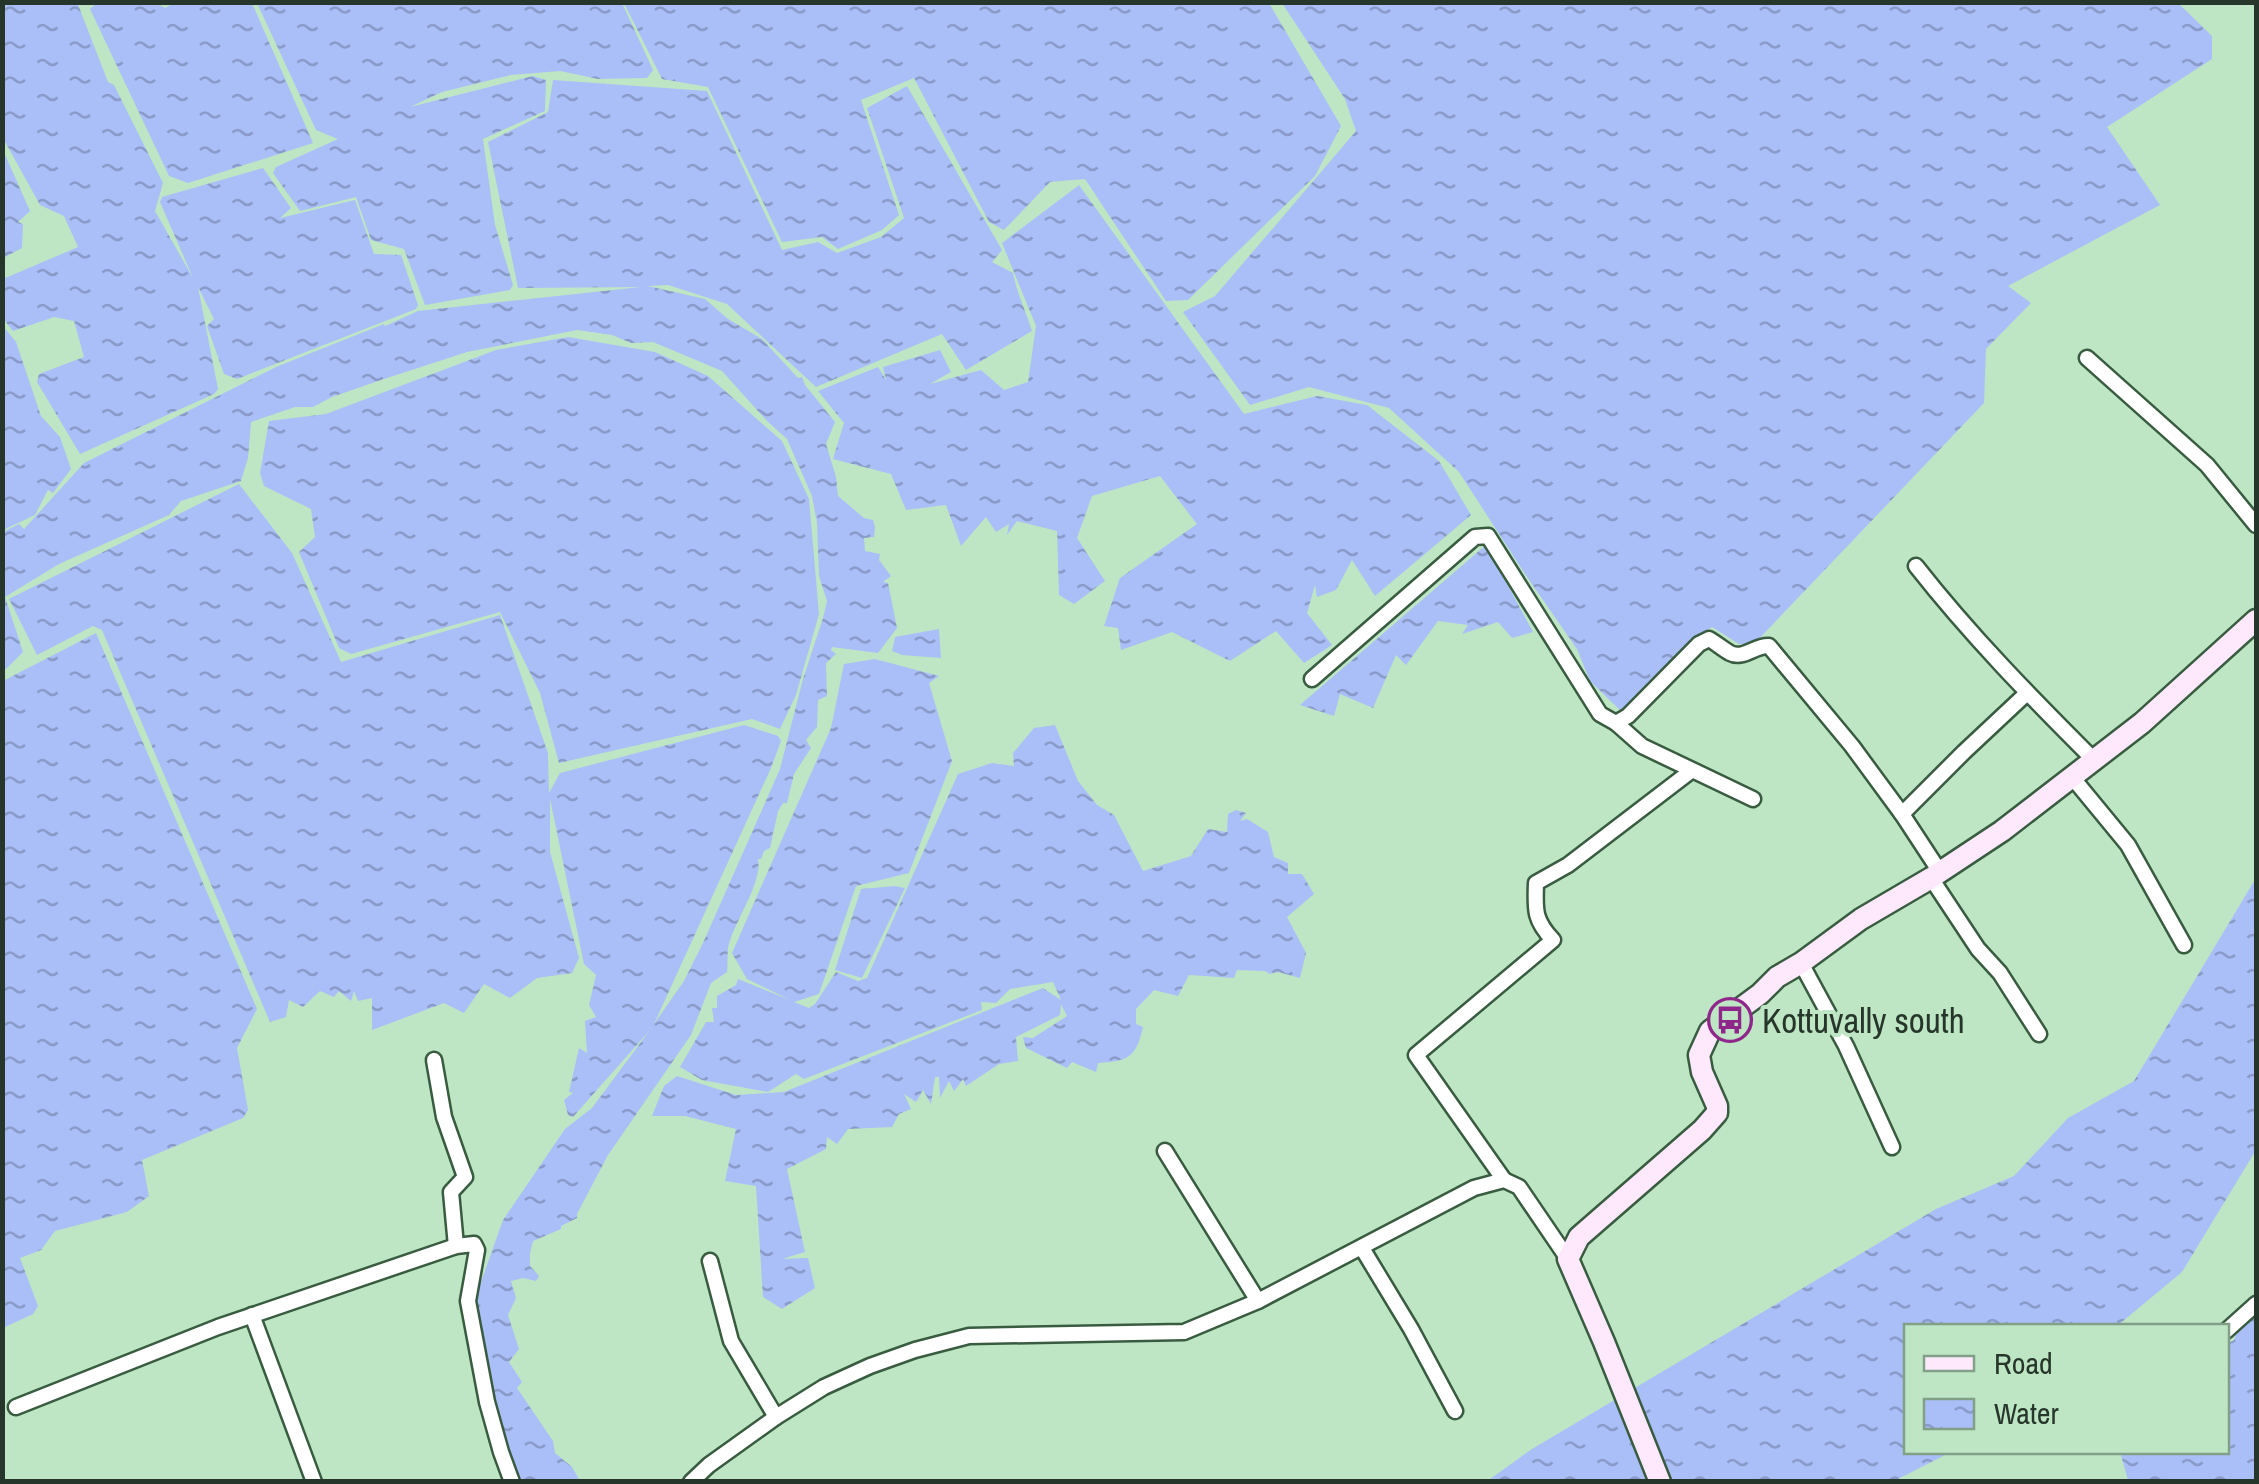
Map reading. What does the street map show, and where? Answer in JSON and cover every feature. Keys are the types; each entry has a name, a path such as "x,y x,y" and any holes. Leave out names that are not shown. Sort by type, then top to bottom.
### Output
{"main road":[{"path":"1660,1482 1568,1259 1579,1237 1717,1113 1699,1055 1710,1031 1777,977 2002,831 2142,723 2256,620"}],"street":[{"path":"2087,358 2207,466 2256,525"},
{"path":"1312,679 1476,537 1488,536 1600,714 1642,746 1753,799"},
{"path":"1916,566 1959,621 2094,760"},
{"path":"1616,723 1709,638 1732,654 1743,655 1758,646 1769,646 1852,746 1902,814 1978,949 2000,973 2039,1034"},
{"path":"1902,814 2027,693"},
{"path":"1568,1259 1520,1188 1504,1180 1416,1054 1553,940 1539,925 1536,882 1568,865 1691,771"},
{"path":"2072,777 2128,845 2184,945"},
{"path":"1801,963 1846,1046 1892,1146"},
{"path":"434,1060 444,1116 464,1177 451,1192 456,1246"},
{"path":"1165,1151 1258,1301"},
{"path":"691,1482 776,1418 824,1387 870,1366 969,1336 1184,1332 1258,1301 1474,1188 1504,1180"},
{"path":"16,1406 218,1326 456,1246 474,1244 478,1250 468,1301 486,1402 512,1482"},
{"path":"1362,1248 1456,1412"},
{"path":"710,1260 732,1341 776,1418"},
{"path":"2229,1328 2256,1304"},
{"path":"252,1316 314,1482"}],"water":[{"path":"77,2 108,82 114,85 163,183 155,211 193,278 160,202 162,197 263,168 291,208 280,218 355,200 374,254 401,255 416,309 237,379 224,374 207,326 214,319 198,287 218,389 80,454 37,382 39,374 84,357 74,321 54,317 13,331 5,321 2,299 3,279 78,247 64,216 40,205 3,138 3,3"},
{"path":"98,2 156,3 165,8 174,3 252,3 313,143 188,183 169,176 90,9"},
{"path":"2177,2 2212,36 2212,59 2107,127 2160,205 2008,286 2031,303 1986,349 1984,403 1753,645 1739,644 1712,627 1692,640 1622,712 1590,681 1577,649 1459,472 1389,408 1309,387 1250,405 1183,312 1215,296 1356,131 1345,99 1282,3"},
{"path":"257,3 622,3 653,70 647,78 598,79 560,71 511,75 442,92 410,107 533,76 546,80 545,111 483,139 495,225 513,285 510,290 425,305 404,249 371,240 356,197 300,211 273,173 276,167 338,139 316,130"},
{"path":"624,3 1269,3 1341,126 1315,176 1188,300 1166,301 1085,179 1050,182 1004,230 989,222 914,78 861,100 899,215 882,230 838,249 822,237 782,242 708,87 662,79"},
{"path":"553,80 707,91 782,250 818,242 837,253 881,237 904,218 867,108 907,86 1002,250 992,262 1013,273 1032,331 966,370 942,334 816,387 727,304 668,285 648,286 705,299 728,319 762,339 798,378 802,377 835,422 826,444 838,496 864,518 873,520 874,537 864,538 865,551 880,554 879,560 891,576 883,582 888,583 897,628 878,653 832,647 836,654 826,663 827,696 818,700 817,727 806,740 811,748 794,774 787,803 778,811 770,848 758,859 756,880 728,948 727,972 711,983 691,1035 608,1155 577,1218 533,1241 530,1266 539,1276 536,1281 511,1281 516,1298 508,1315 519,1349 509,1362 522,1382 517,1388 553,1441 555,1453 572,1467 580,1481 518,1481 498,1433 475,1299 503,1220 565,1129 592,1108 650,1030 573,1117 568,1115 564,1100 573,1093 569,1092 579,1048 587,1053 585,1021 596,1017 589,1005 596,975 584,964 550,799 550,852 579,958 572,973 537,978 510,998 484,984 464,1013 444,1003 372,1030 372,998 358,1001 354,991 351,1001 339,991 334,997 320,991 303,1007 289,1000 286,1017 270,1022 102,630 93,626 37,655 9,599 239,484 292,553 341,662 500,615 548,753 549,793 560,773 744,725 778,736 781,741 771,768 654,1024 684,981 703,943 780,769 827,601 819,576 812,496 787,439 722,371 653,342 631,343 612,335 577,330 467,352 332,397 313,407 295,407 251,422 248,458 241,481 181,501 169,515 59,564 5,597 23,652 3,672 3,532 19,524 24,529 84,463 276,367 384,324 418,311 641,287 518,288 488,142 548,112"},
{"path":"3,150 30,211 18,222 23,224 22,248 3,258"},
{"path":"1079,185 1244,414 1317,396 1367,405 1439,461 1471,515 1375,596 1352,560 1336,590 1317,597 1315,585 1307,613 1332,645 1304,663 1276,631 1230,661 1172,632 1121,650 1118,628 1104,626 1120,578 1197,524 1160,476 1092,496 1077,538 1105,581 1074,604 1059,595 1057,531 1017,521 1007,535 1009,524 996,532 986,517 961,546 946,505 906,510 891,474 833,459 844,423 818,391 878,367 886,380 883,367 940,350 951,372 930,384 981,370 1004,390 1028,382 1036,326 1002,243"},
{"path":"3,326 16,342 41,416 60,437 71,469 53,493 48,490 35,515 3,530"},
{"path":"568,337 655,352 708,376 782,441 809,499 819,614 796,695 780,729 752,719 559,763 540,693 500,612 351,654 339,648 299,552 315,537 311,509 264,486 260,473 269,421 326,414 496,350"},
{"path":"1486,545 1533,632 1512,638 1498,622 1462,634 1468,625 1438,621 1406,665 1396,655 1373,708 1340,694 1334,716 1300,705"},
{"path":"939,629 941,658 892,651 895,637"},
{"path":"96,633 257,1009 237,1048 248,1110 243,1118 142,1160 149,1196 127,1212 55,1231 41,1250 20,1258 38,1306 33,1314 3,1328 3,681"},
{"path":"875,659 939,676 929,683 952,761 909,873 856,886 819,994 794,1002 809,1008 815,1004 836,972 858,981 867,978 958,774 992,763 1014,766 1013,753 1034,728 1055,725 1078,781 1097,805 1114,815 1143,871 1191,856 1208,829 1227,832 1228,814 1236,810 1246,813 1240,821 1247,819 1268,832 1274,857 1288,863 1288,874 1302,874 1314,894 1287,917 1306,953 1300,978 1278,972 1237,970 1234,978 1189,975 1178,996 1154,990 1136,1009 1136,1024 1143,1027 1134,1051 1124,1059 1098,1063 1096,1072 1072,1062 1067,1068 1026,1048 1023,1037 1033,1038 1067,1016 1061,1004 1060,1015 1016,1037 1018,1061 999,1064 966,1086 963,1079 954,1091 949,1081 940,1098 939,1077 935,1077 931,1104 923,1090 916,1102 904,1094 911,1109 899,1114 892,1127 848,1129 837,1144 827,1137 826,1149 787,1169 805,1252 782,1259 808,1258 815,1288 782,1309 763,1297 756,1186 725,1181 736,1129 685,1116 652,1116 664,1086 677,1076 736,1095 784,1092 1043,988 1061,1000 1053,982 1010,989 996,1003 981,1002 982,1010 804,1079 796,1074 768,1092 702,1080 680,1067 706,1022 714,1022 712,1008 717,1008 717,996 736,985 738,979 790,1000 747,979 732,953 831,728 844,664"},
{"path":"2256,878 2256,1150 2182,1272 2119,1324 1904,1324 1904,1454 1947,1454 1894,1481 1486,1482 1532,1449 1936,1209 2014,1176 2068,1118 2134,1081"},
{"path":"905,888 862,978 835,970 861,889"},
{"path":"2256,1314 2256,1481 2126,1481 2121,1454 2229,1454 2229,1343 2238,1328"}],"place":[{"name":"Kottuvally south","path":"1730,1020"}]}
